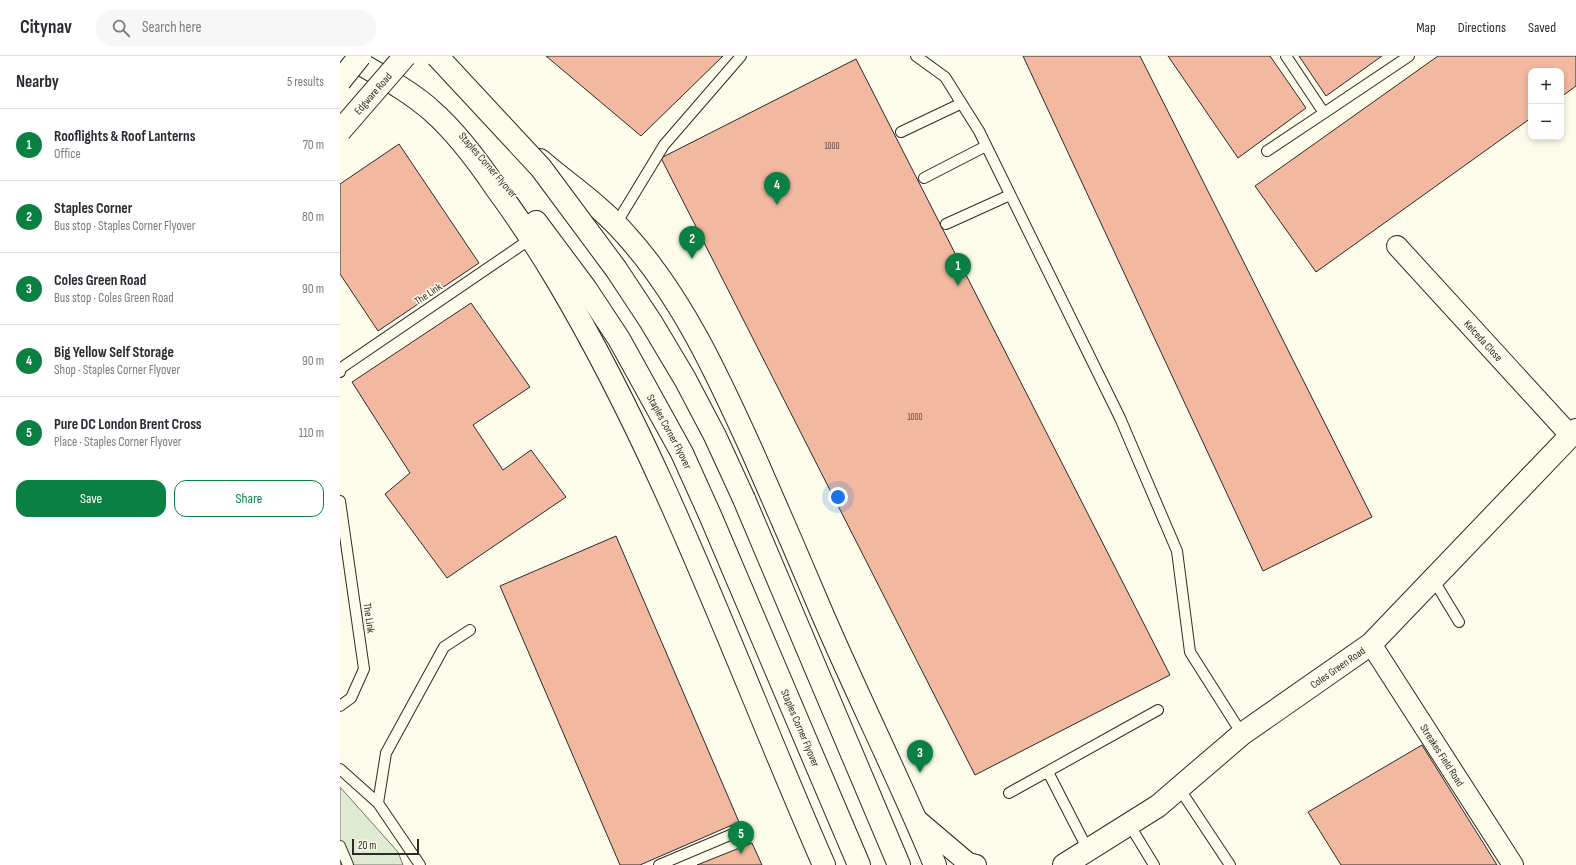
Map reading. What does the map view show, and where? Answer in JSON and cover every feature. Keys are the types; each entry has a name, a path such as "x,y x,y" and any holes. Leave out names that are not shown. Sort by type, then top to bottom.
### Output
{"main road":[{"path":"347,56 397,86 430,109 456,135 478,162 532,238 573,306 597,351 671,502 824,865"},
{"path":"340,81 360,56"},
{"name":"Staples Corner Flyover","path":"387,56 467,141 548,236 586,289 619,339 682,453 710,515 859,865"},
{"name":"Edgware Road","path":"340,131 405,56"},
{"path":"437,56 541,168 616,269 651,322 685,379 715,436 744,499 899,865"},
{"path":"448,56 486,109 554,172 592,201 626,235 656,273 683,315 711,364 736,416 821,612 935,865"},
{"name":"Coles Green Road","path":"1064,865 1158,806 1242,734 1370,644 1573,432"}],"street":[{"name":"Kelceda Close","path":"1397,246 1573,432"},
{"name":"Streakes Field Road","path":"1370,644 1514,865"},
{"path":"915,818 968,863 976,865"}],"lane":[{"path":"616,224 664,145 741,56"},
{"path":"916,56 945,77 960,104 979,131 1120,418 1177,551 1190,652 1242,734"},
{"path":"1286,56 1324,113"},
{"path":"1267,151 1409,56"},
{"path":"901,132 960,104"},
{"path":"924,178 986,146"},
{"path":"946,224 1010,195"},
{"name":"The Link","path":"340,369 532,238"},
{"name":"The Link","path":"340,502 364,669 351,698 340,706"},
{"path":"1433,579 1459,622"},
{"path":"378,803 386,753 444,647 470,630"},
{"path":"1009,793 1158,710"},
{"path":"340,769 378,803 420,865"},
{"path":"1048,772 1088,850"},
{"path":"1179,788 1230,865"},
{"path":"1129,824 1154,865"},
{"path":"659,865 742,830"},
{"path":"340,846 348,865"}],"green space":[{"path":"340,787 398,852 403,865 340,865"}],"building":[{"path":"546,56 723,56 641,136"},
{"path":"1023,56 1140,56 1372,517 1263,571"},
{"path":"1168,56 1270,56 1306,108 1238,158"},
{"path":"1299,56 1382,56 1326,96"},
{"path":"1438,56 1576,56 1576,86 1564,95 1564,68 1528,68 1528,120 1316,272 1255,186"},
{"path":"856,59 1170,675 975,775 661,158"},
{"path":"399,144 479,263 378,331 340,274 340,184"},
{"path":"471,303 530,387 473,425 503,470 531,450 566,497 447,578 385,494 410,473 352,382"},
{"path":"616,536 739,822 640,865 620,865 500,586"},
{"path":"1422,745 1497,865 1341,865 1308,812"},
{"path":"752,843 762,865 697,865"}],"place":[{"name":"Big Yellow Self Storage","path":"777,205"},
{"name":"Staples Corner","path":"692,259"},
{"name":"Rooflights & Roof Lanterns","path":"958,286"},
{"name":"Coles Green Road","path":"920,773"},
{"name":"Pure DC London Brent Cross","path":"741,854"}]}
